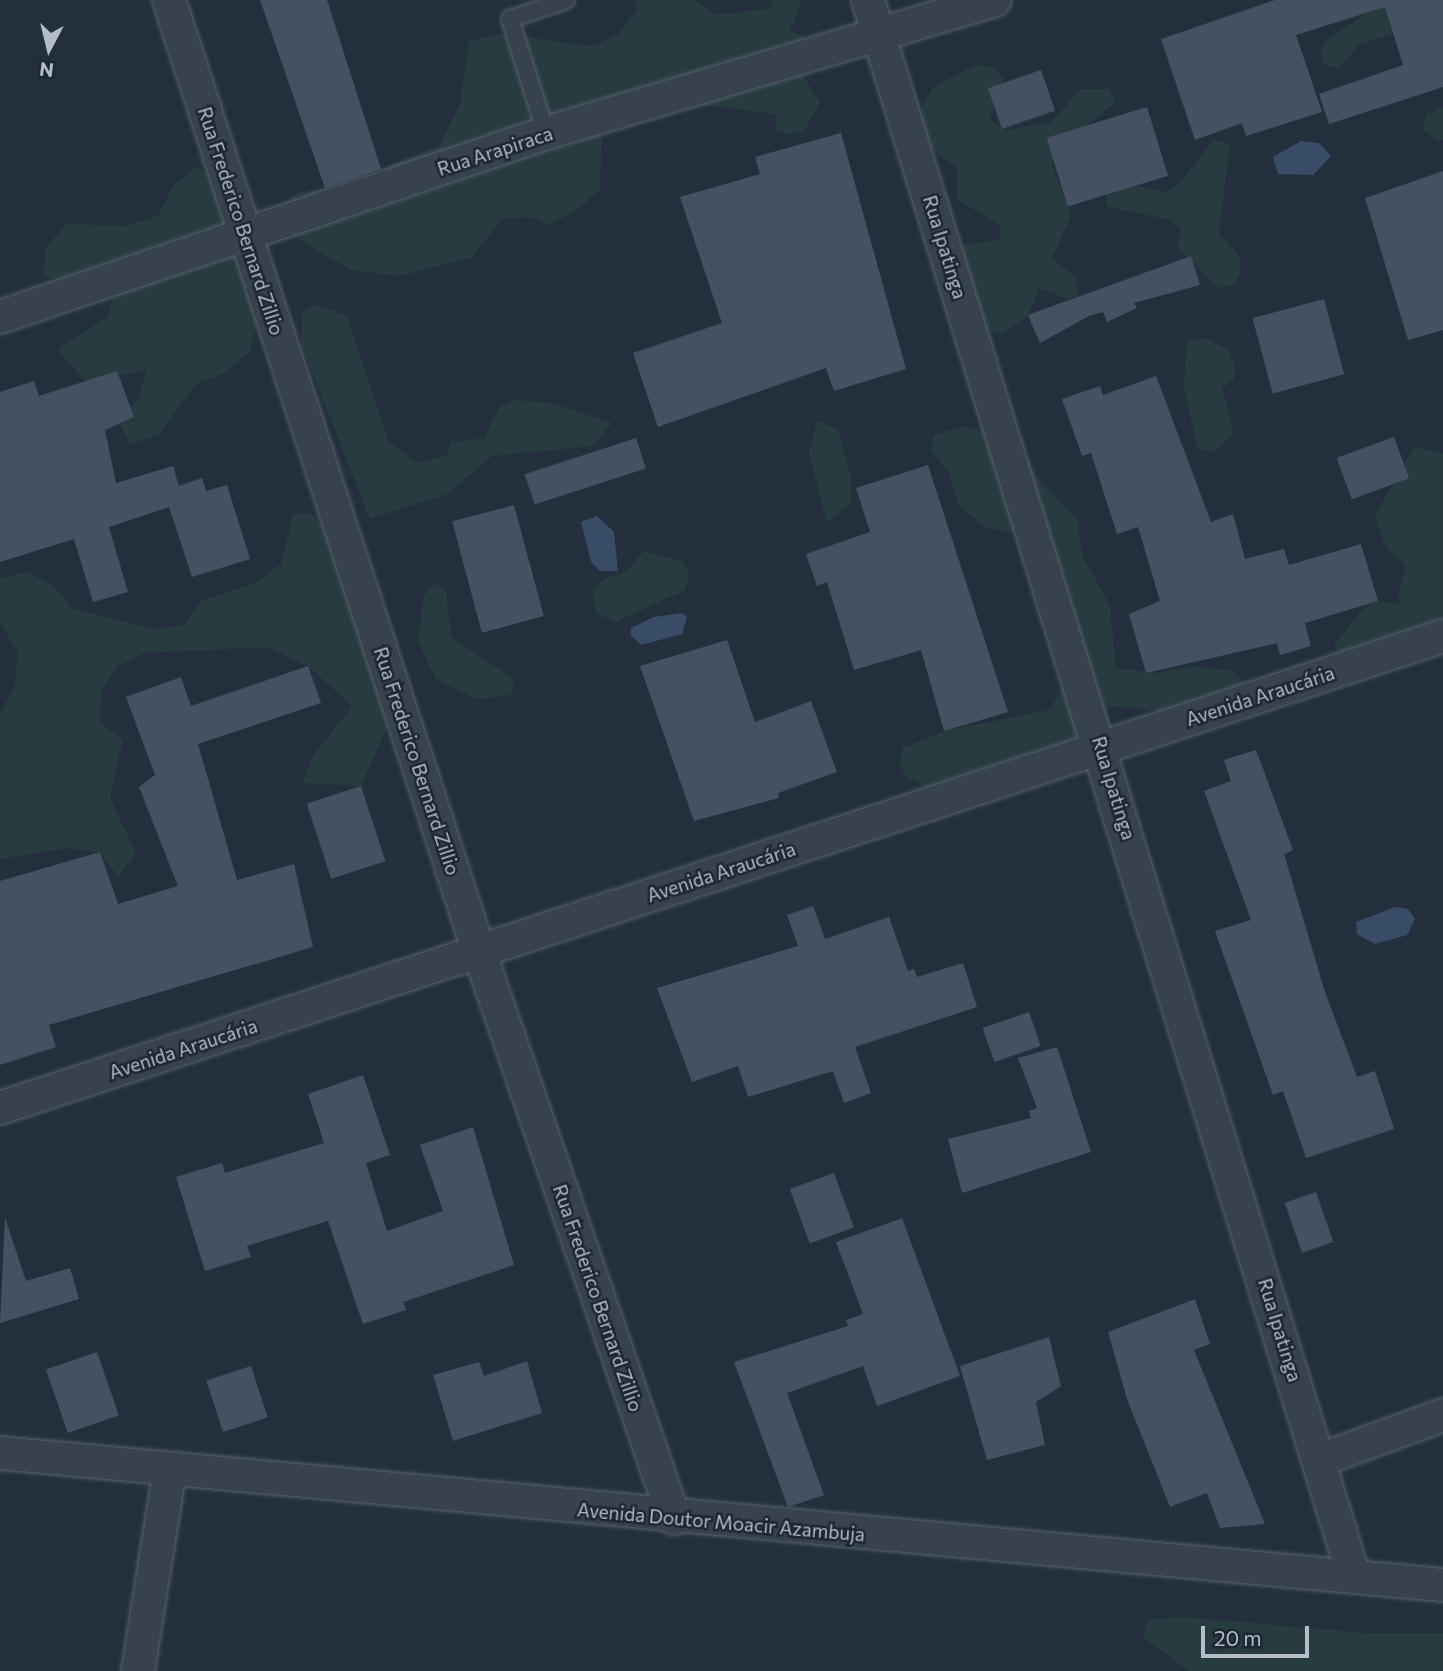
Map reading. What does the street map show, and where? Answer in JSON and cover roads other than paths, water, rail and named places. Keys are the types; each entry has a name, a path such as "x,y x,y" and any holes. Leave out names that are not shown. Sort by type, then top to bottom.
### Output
{"street":[{"name":"Rua Frederico Bernard Zillio","path":"169,0 479,951 674,1518"},
{"name":"Rua Ipatinga","path":"868,0 1101,748 1354,1577"},
{"name":"Rua Arapiraca","path":"0,317 546,133 880,37 995,0"},
{"name":"Avenida Araucária","path":"0,1108 1443,636"},
{"path":"1320,1460 1443,1415"},
{"name":"Avenida Doutor Moacir Azambuja","path":"0,1453 674,1518 1443,1585"},
{"path":"138,1671 170,1470"}],"lane":[{"path":"546,133 510,19 566,0"}],"water":[{"path":"1301,141 1319,143 1331,156 1313,175 1278,174 1273,157"},
{"path":"597,516 614,532 618,571 600,571 591,562 581,522"},
{"path":"682,613 687,617 682,634 641,645 631,636 631,628 654,617"},
{"path":"1395,907 1408,909 1415,919 1407,935 1375,944 1357,934 1356,922"}]}
